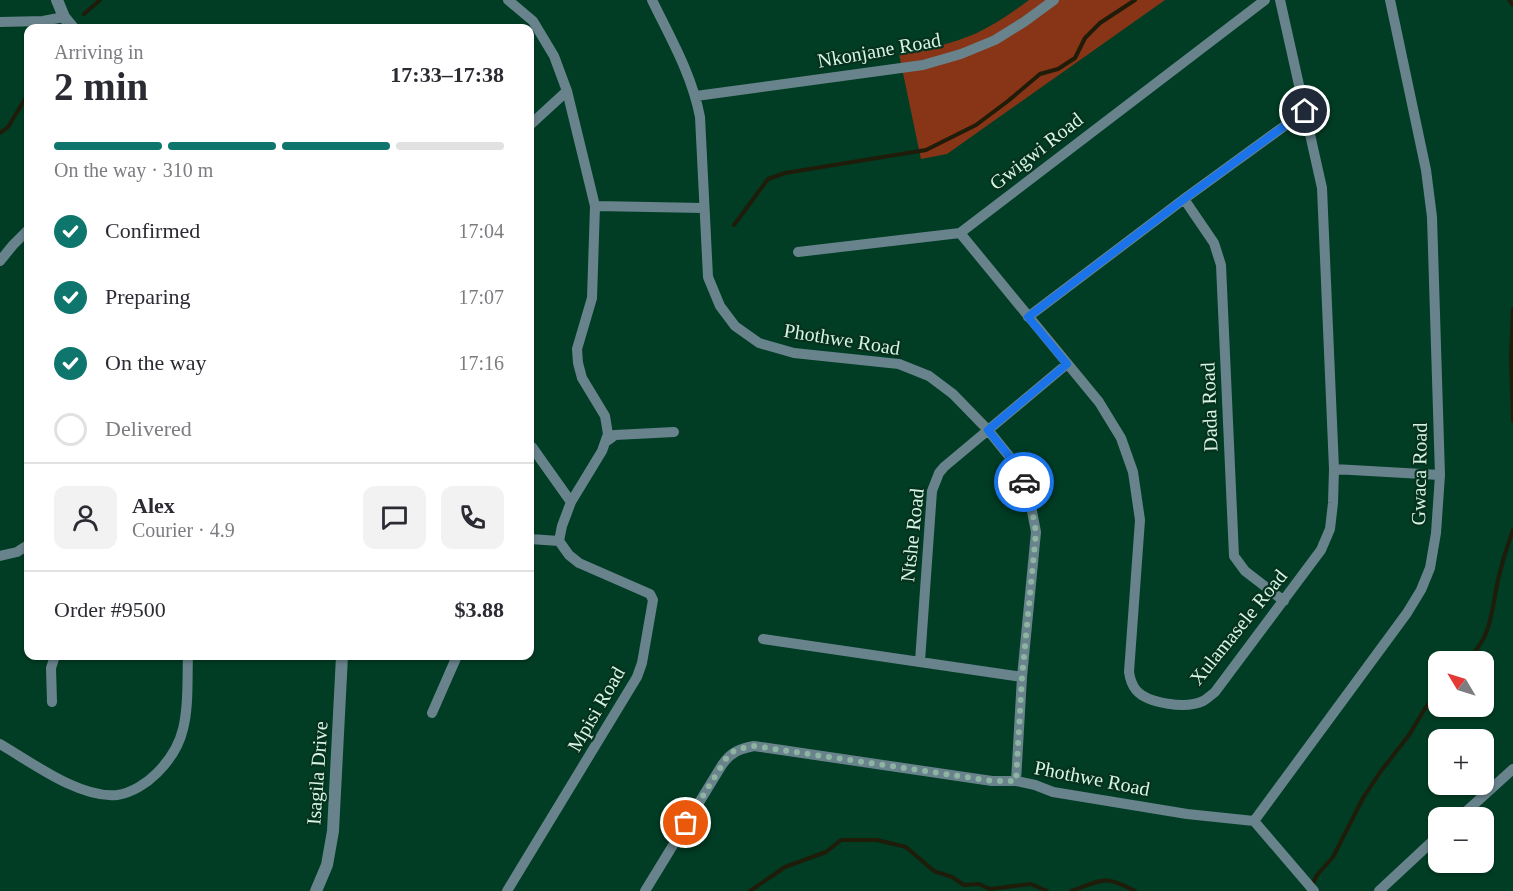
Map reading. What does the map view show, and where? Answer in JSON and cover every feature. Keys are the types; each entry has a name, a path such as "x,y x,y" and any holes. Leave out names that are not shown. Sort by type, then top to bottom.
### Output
{"street":[{"path":"57,0 70,24"},
{"path":"508,0 527,15 533,24"},
{"name":"Phothwe Road","path":"652,0 689,73 696,96 700,117 708,278 720,306 735,326 759,343 794,353 899,364 929,376 953,394 988,430 1022,476 1036,532 1022,677 1016,781 1053,792 1187,814 1254,821"},
{"name":"Nkonjane Road","path":"696,96 923,65 961,54 995,40 1054,0"},
{"name":"Gwigwi Road","path":"960,233 1265,0"},
{"name":"Xulamasele Road","path":"960,233 1099,402 1121,438 1133,472 1140,520 1129,672 1135,690 1149,700 1179,705 1192,705 1204,701 1215,692 1321,550 1329,534 1333,503 1334,469 1322,188 1280,0"},
{"name":"Gwaca Road","path":"1254,821 1421,591 1430,568 1436,533 1440,475 1432,217 1420,138 1390,0"},
{"path":"0,22 43,21 64,17"},
{"path":"534,25 554,56 567,92 595,206 592,298 577,349 582,378 608,425 607,441"},
{"path":"534,121 567,92"},
{"path":"1028,317 1305,111"},
{"name":"Dada Road","path":"1184,199 1214,243 1221,265 1234,556 1245,571 1284,601"},
{"path":"595,206 704,208"},
{"path":"798,252 960,233"},
{"path":"0,261 24,234"},
{"name":"Ntshe Road","path":"920,661 932,491 939,473 1067,364"},
{"path":"534,538 559,541 571,502 607,441 615,435 674,432"},
{"path":"534,450 571,502"},
{"path":"1334,469 1440,475"},
{"name":"Mpisi Road","path":"507,891 637,677 644,653 653,600 648,593 579,563 569,555 559,541"},
{"path":"0,556 24,549"},
{"path":"764,639 1022,677"},
{"path":"52,702 51,668 54,660"},
{"path":"0,744 58,778 89,791 110,795 128,792 154,776 167,762 179,741 185,719 188,660"},
{"name":"Isagila Drive","path":"316,891 327,865 333,831 342,660"},
{"path":"432,713 455,660"},
{"path":"645,891 729,754 738,749 754,746 993,781 1016,781"},
{"path":"1471,807 1513,769"},
{"path":"1254,821 1314,891"},
{"path":"1379,891 1428,845"}],"shaded area":[{"path":"1029,0 1165,0 947,154 921,159 899,54 968,37 991,26"}],"waterway":[{"path":"84,14 100,0"},
{"path":"734,225 768,179 785,173 926,150 976,125 1040,74 1058,69 1075,58 1085,38 1100,23 1135,0"},
{"path":"1509,0 1513,5"},
{"path":"0,133 8,127 24,101"},
{"path":"1513,309 1511,358 1513,421"},
{"path":"1475,651 1489,625 1501,567 1513,530"},
{"path":"1312,885 1317,875 1333,857 1363,798 1428,705"},
{"path":"750,891 785,867 826,852 841,840 877,840 906,847 934,871 952,877 964,885 979,884 990,889 1031,884 1047,891"},
{"path":"1071,891 1103,880 1116,882 1135,891"}],"way so far":[{"path":"686,823 729,754 738,749 754,746 993,781 1016,781 1022,677 1036,532 1024,482"}],"route":[{"path":"1024,482 1009,456 988,430 1067,364 1028,317 1305,111"}]}
